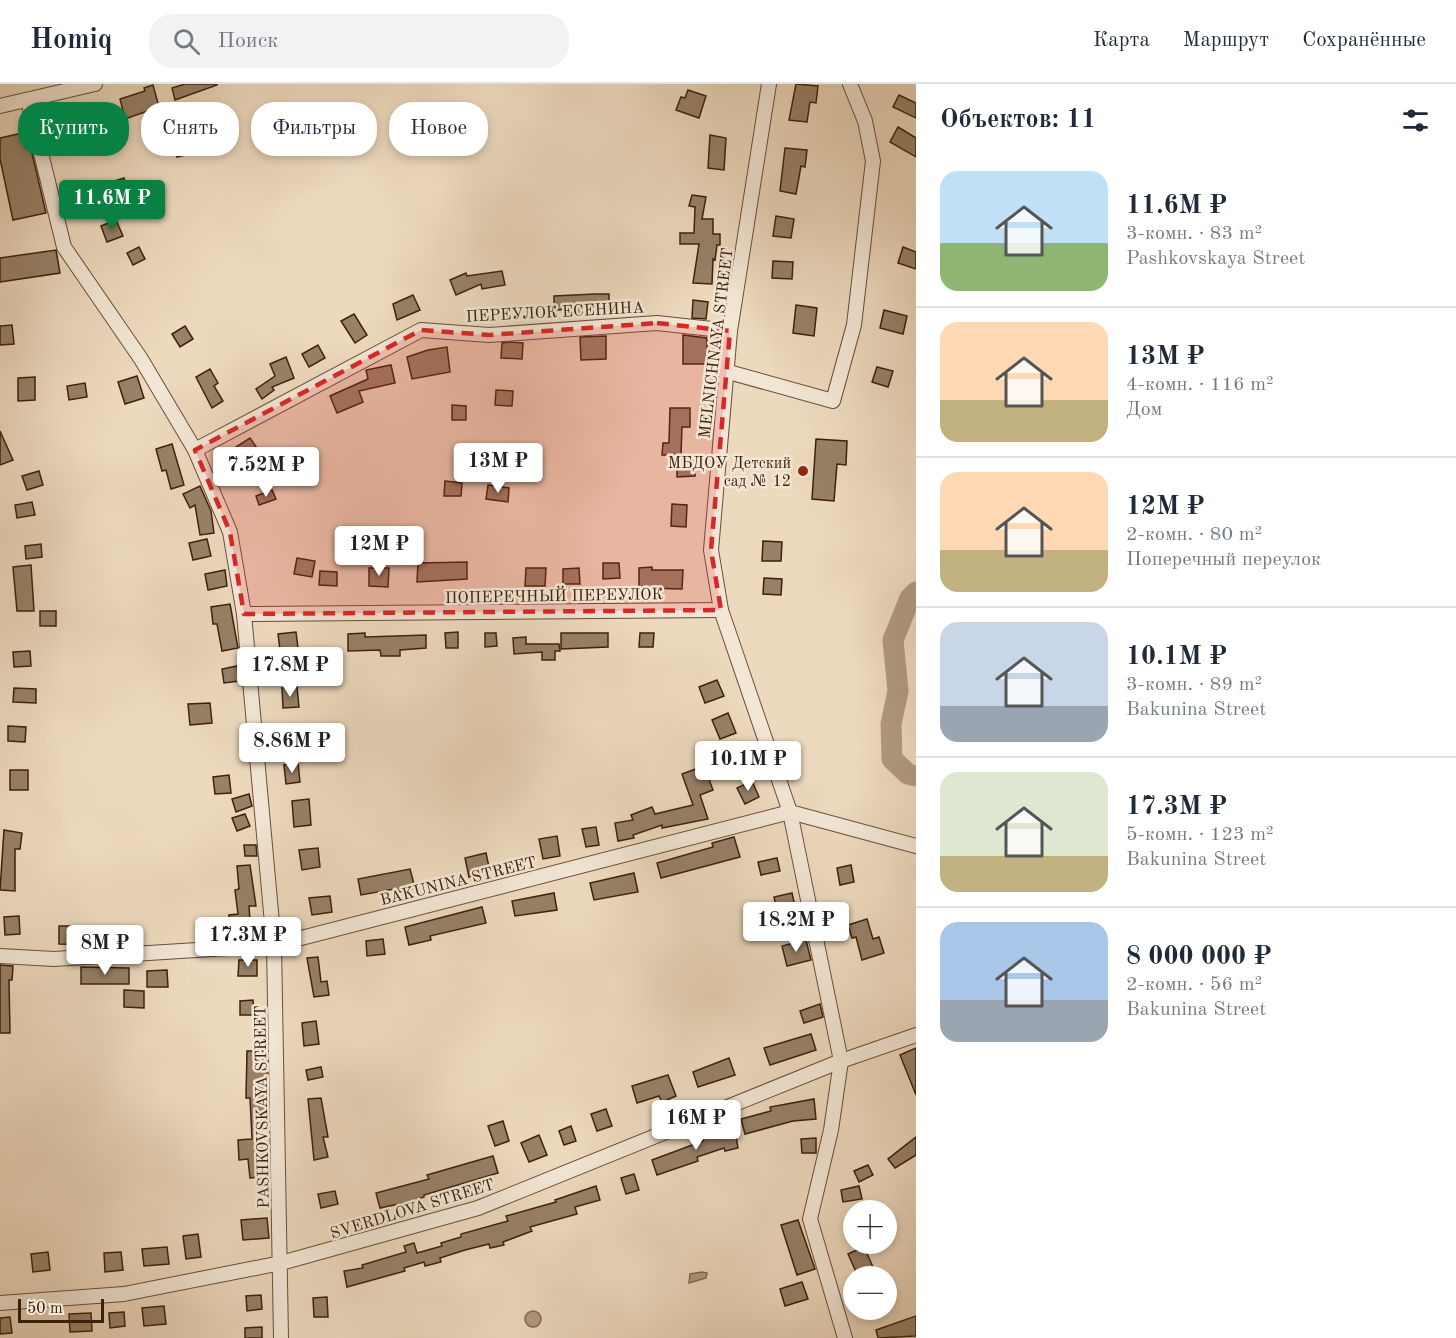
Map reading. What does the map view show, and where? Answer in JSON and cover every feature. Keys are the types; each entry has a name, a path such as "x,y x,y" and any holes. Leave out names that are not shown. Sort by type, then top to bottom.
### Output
{"street":[{"path":"0,106 95,84"},
{"name":"MELNICHNAYA STREET","path":"769,84 725,371 711,550 721,610 790,812 842,1061 831,1130 810,1219 846,1338"},
{"path":"725,371 832,401 854,325 873,161 865,121 850,84"},
{"name":"PASHKOVSKAYA STREET","path":"28,100 64,247 141,359 195,450 230,532 244,614 274,945 281,1338"},
{"name":"ПЕРЕУЛОК ЕСЕНИНА","path":"195,450 421,330 489,335 657,323 730,331"},
{"name":"ПОПЕРЕЧНЫЙ ПЕРЕУЛОК","path":"244,614 721,610"},
{"name":"BAKUNINA STREET","path":"0,956 54,959 274,945 790,812 916,846"},
{"name":"SVERDLOVA STREET","path":"0,1303 124,1294 281,1263 478,1208 842,1061 916,1035"}],"highlighted area":[{"path":"657,323 730,331 711,550 721,610 244,614 230,532 195,450 421,330 489,335"}],"shaded area":[{"path":"707,1273 706,1278 689,1283 690,1274"},
{"path":"533,1311 539,1313 541,1319 539,1325 533,1327 527,1325 525,1319 527,1313"}],"building":[{"path":"185,84 217,85 175,100 172,88"},
{"path":"796,84 818,86 816,103 810,102 807,122 789,120"},
{"path":"153,85 158,102 141,102 141,113 129,118 129,102 121,102 120,99 145,91 144,88"},
{"path":"688,90 706,96 699,118 676,110 681,97 685,98"},
{"path":"899,95 916,103 916,118 893,107"},
{"path":"898,127 916,138 916,157 890,142"},
{"path":"18,134 18,156 33,156 46,213 13,220 0,159 0,138"},
{"path":"710,135 726,138 724,170 708,168"},
{"path":"785,148 807,150 805,167 801,166 796,194 780,191"},
{"path":"124,178 130,197 108,203 102,185"},
{"path":"692,195 706,197 702,219 713,219 713,234 720,234 720,245 717,245 715,260 713,259 712,284 693,283 699,244 680,244 680,233 694,233 695,207 689,206"},
{"path":"776,216 794,219 791,238 773,236"},
{"path":"116,220 123,236 107,242 101,226"},
{"path":"139,247 145,259 133,265 127,253"},
{"path":"903,247 916,252 916,269 898,263"},
{"path":"56,250 60,273 0,282 0,258"},
{"path":"773,261 793,262 792,279 772,278"},
{"path":"502,271 505,285 482,289 481,284 456,295 450,280 466,273 467,276"},
{"path":"609,294 609,314 576,312 576,309 554,310 554,296"},
{"path":"413,295 420,310 397,320 393,304"},
{"path":"693,300 708,302 706,319 692,318"},
{"path":"796,305 817,308 814,336 793,333"},
{"path":"884,310 907,316 903,334 880,328"},
{"path":"354,314 367,335 355,343 341,321"},
{"path":"12,325 14,344 0,345 0,326"},
{"path":"185,326 193,339 180,347 172,334"},
{"path":"683,335 707,338 707,364 683,364"},
{"path":"606,336 606,359 581,360 580,337"},
{"path":"502,343 523,343 522,359 501,358"},
{"path":"318,345 325,358 309,367 302,354"},
{"path":"447,347 450,372 412,379 407,357"},
{"path":"286,357 294,378 272,387 274,390 262,399 256,389 275,376 270,364"},
{"path":"391,365 395,383 359,391 363,402 337,413 330,396 368,379 366,370"},
{"path":"877,367 893,371 888,387 872,382"},
{"path":"210,369 218,383 214,386 223,401 212,408 196,377"},
{"path":"137,376 144,398 125,404 118,382"},
{"path":"35,377 35,400 18,401 18,378"},
{"path":"85,383 87,397 69,400 67,386"},
{"path":"496,390 513,391 512,406 495,405"},
{"path":"452,405 466,406 466,420 452,420"},
{"path":"670,408 690,408 690,427 682,427 681,455 662,455 663,443 669,443"},
{"path":"0,431 13,460 0,465"},
{"path":"250,438 261,454 263,453 273,480 264,485 248,453 242,457 236,447"},
{"path":"816,439 847,441 846,465 837,464 834,501 812,499"},
{"path":"172,444 184,485 171,489 166,470 162,471 156,449"},
{"path":"487,452 510,453 509,470 486,469"},
{"path":"677,460 695,460 695,476 677,477"},
{"path":"39,471 43,485 27,490 22,476"},
{"path":"445,481 462,483 461,496 444,496"},
{"path":"488,485 509,488 508,502 486,499"},
{"path":"200,486 211,511 214,533 200,535 195,505 190,508 183,494"},
{"path":"272,490 276,499 259,505 256,496"},
{"path":"32,502 35,515 17,518 15,505"},
{"path":"672,504 687,505 686,527 671,526"},
{"path":"207,539 211,556 193,560 189,543"},
{"path":"763,541 782,542 781,561 762,561"},
{"path":"41,544 42,557 26,559 25,546"},
{"path":"297,558 315,561 312,577 294,574"},
{"path":"467,562 467,579 417,582 418,563"},
{"path":"603,563 619,563 620,578 603,579"},
{"path":"31,565 34,611 17,611 13,567"},
{"path":"652,567 652,570 683,570 682,589 639,588 639,568"},
{"path":"369,568 389,568 388,587 369,586"},
{"path":"526,568 546,568 545,586 525,586"},
{"path":"579,568 580,584 563,584 563,569"},
{"path":"225,570 227,586 208,590 205,574"},
{"path":"320,571 337,572 337,586 319,585"},
{"path":"764,578 782,579 781,595 763,594"},
{"path":"230,604 238,648 222,651 217,624 213,624 211,607"},
{"path":"40,611 56,611 56,626 40,626"},
{"path":"296,632 298,648 280,650 278,634"},
{"path":"458,632 458,648 446,648 445,633"},
{"path":"365,633 365,637 426,635 426,648 400,650 400,656 381,656 380,650 348,651 348,634"},
{"path":"485,633 496,633 497,646 485,647"},
{"path":"561,633 608,633 608,647 561,649"},
{"path":"640,633 654,633 653,647 639,647"},
{"path":"526,637 526,644 559,644 560,651 555,651 555,660 542,660 542,652 514,654 513,638"},
{"path":"30,651 31,666 14,667 13,652"},
{"path":"237,666 239,681 224,683 222,669"},
{"path":"717,680 724,696 705,703 699,687"},
{"path":"297,687 299,707 283,708 282,688"},
{"path":"14,688 36,689 36,703 13,702"},
{"path":"210,703 212,723 190,725 188,704"},
{"path":"728,713 736,733 720,739 712,720"},
{"path":"8,726 26,727 25,742 8,741"},
{"path":"299,728 301,745 286,747 285,730"},
{"path":"298,763 300,782 286,784 284,765"},
{"path":"704,766 713,790 700,795 708,819 662,828 662,825 633,835 634,838 618,841 615,823 633,820 631,815 652,807 655,814 693,805 682,774"},
{"path":"10,770 28,770 28,790 10,790"},
{"path":"229,775 231,793 215,794 213,777"},
{"path":"752,781 759,797 745,804 737,788"},
{"path":"249,794 252,806 236,812 232,799"},
{"path":"309,799 311,825 294,827 292,801"},
{"path":"245,814 250,826 237,831 232,818"},
{"path":"596,827 599,845 586,847 582,829"},
{"path":"4,830 22,833 20,849 15,849 15,891 0,890"},
{"path":"557,836 560,856 543,859 539,839"},
{"path":"734,837 740,857 661,878 657,863 713,847 712,843"},
{"path":"244,845 256,845 257,856 245,856"},
{"path":"318,848 320,867 302,870 299,850"},
{"path":"486,853 490,872 469,877 465,858"},
{"path":"777,858 780,871 761,875 758,862"},
{"path":"250,865 256,906 249,906 251,936 230,937 229,915 238,914 235,890 239,889 237,866"},
{"path":"851,865 854,882 840,885 837,868"},
{"path":"410,869 415,888 395,893 394,889 361,895 358,879"},
{"path":"634,873 638,892 594,900 590,883"},
{"path":"554,893 557,910 515,916 512,901"},
{"path":"792,893 796,911 778,914 774,897"},
{"path":"330,896 332,912 312,915 309,898"},
{"path":"482,907 486,923 430,936 431,940 409,945 405,927"},
{"path":"19,916 20,934 5,935 4,917"},
{"path":"867,919 873,939 879,937 884,953 862,960 856,937 852,938 848,925"},
{"path":"59,926 97,926 97,945 59,944"},
{"path":"114,939 115,946 103,947 102,940"},
{"path":"383,939 385,954 367,956 366,941"},
{"path":"806,940 811,960 787,966 782,946"},
{"path":"318,957 321,982 327,981 329,995 314,997 307,958"},
{"path":"239,960 257,960 257,976 238,976"},
{"path":"0,965 13,966 12,980 9,980 10,1033 0,1033"},
{"path":"81,967 129,968 129,984 81,984"},
{"path":"167,970 168,987 147,987 147,971"},
{"path":"124,990 144,991 144,1008 124,1007"},
{"path":"253,1000 254,1015 240,1015 240,1001"},
{"path":"820,1004 823,1017 804,1023 800,1011"},
{"path":"316,1021 319,1044 304,1046 302,1023"},
{"path":"811,1034 816,1050 770,1065 764,1048"},
{"path":"916,1048 916,1095 900,1055"},
{"path":"247,1051 267,1051 267,1127 260,1127 264,1177 250,1178 248,1159 239,1160 238,1140 252,1139 250,1098 246,1098"},
{"path":"729,1058 735,1075 698,1087 693,1072"},
{"path":"321,1067 323,1077 308,1080 306,1070"},
{"path":"668,1075 676,1096 662,1102 659,1096 637,1103 632,1086"},
{"path":"321,1098 328,1137 323,1137 328,1157 314,1160 308,1099"},
{"path":"814,1099 816,1119 793,1121 745,1134 741,1119 771,1111 770,1107"},
{"path":"606,1109 612,1126 597,1131 591,1114"},
{"path":"503,1121 509,1141 495,1146 488,1126"},
{"path":"571,1126 576,1141 564,1145 559,1131"},
{"path":"735,1130 738,1148 725,1151 724,1148 697,1157 698,1161 657,1175 652,1160 703,1141 701,1135"},
{"path":"539,1135 547,1155 529,1162 521,1143"},
{"path":"916,1137 916,1155 895,1168 888,1159"},
{"path":"816,1138 816,1153 802,1153 801,1139"},
{"path":"493,1156 498,1173 408,1202 380,1208 376,1193 429,1179 427,1175"},
{"path":"868,1165 873,1175 859,1182 854,1171"},
{"path":"634,1174 639,1190 626,1194 621,1178"},
{"path":"596,1186 600,1200 575,1207 577,1214 530,1227 532,1231 503,1242 504,1245 490,1248 489,1244 465,1250 440,1258 441,1262 425,1266 424,1262 404,1268 405,1271 347,1287 344,1271 363,1268 362,1265 406,1252 404,1246 414,1243 417,1253 442,1246 441,1243 461,1237 461,1234 508,1221 506,1216 556,1202 555,1200"},
{"path":"859,1186 862,1199 843,1200 843,1202 841,1190"},
{"path":"335,1191 338,1204 321,1208 318,1194"},
{"path":"267,1218 269,1238 243,1240 241,1220"},
{"path":"798,1220 815,1269 797,1275 781,1225"},
{"path":"198,1234 201,1257 186,1259 183,1236"},
{"path":"167,1247 169,1264 144,1266 142,1249"},
{"path":"48,1252 50,1270 33,1272 31,1254"},
{"path":"121,1252 123,1270 105,1272 104,1253"},
{"path":"848,1254 867,1254 873,1266 853,1266"},
{"path":"802,1282 808,1299 785,1306 780,1289"},
{"path":"261,1295 262,1309 247,1311 246,1296"},
{"path":"327,1297 328,1317 314,1317 313,1298"},
{"path":"164,1306 166,1324 144,1326 142,1308"},
{"path":"124,1312 125,1326 110,1328 109,1313"},
{"path":"91,1313 92,1331 70,1332 69,1314"},
{"path":"916,1316 916,1336 878,1338 876,1330"},
{"path":"10,1317 12,1333 0,1334 0,1318"},
{"path":"262,1327 262,1338 245,1338 245,1328"}],"waterway":[{"path":"916,592 910,598 893,640 898,691 891,724 892,759 908,774 916,776"}],"place":[{"name":"МБДОУ Детский сад № 12","path":"803,471"}]}
